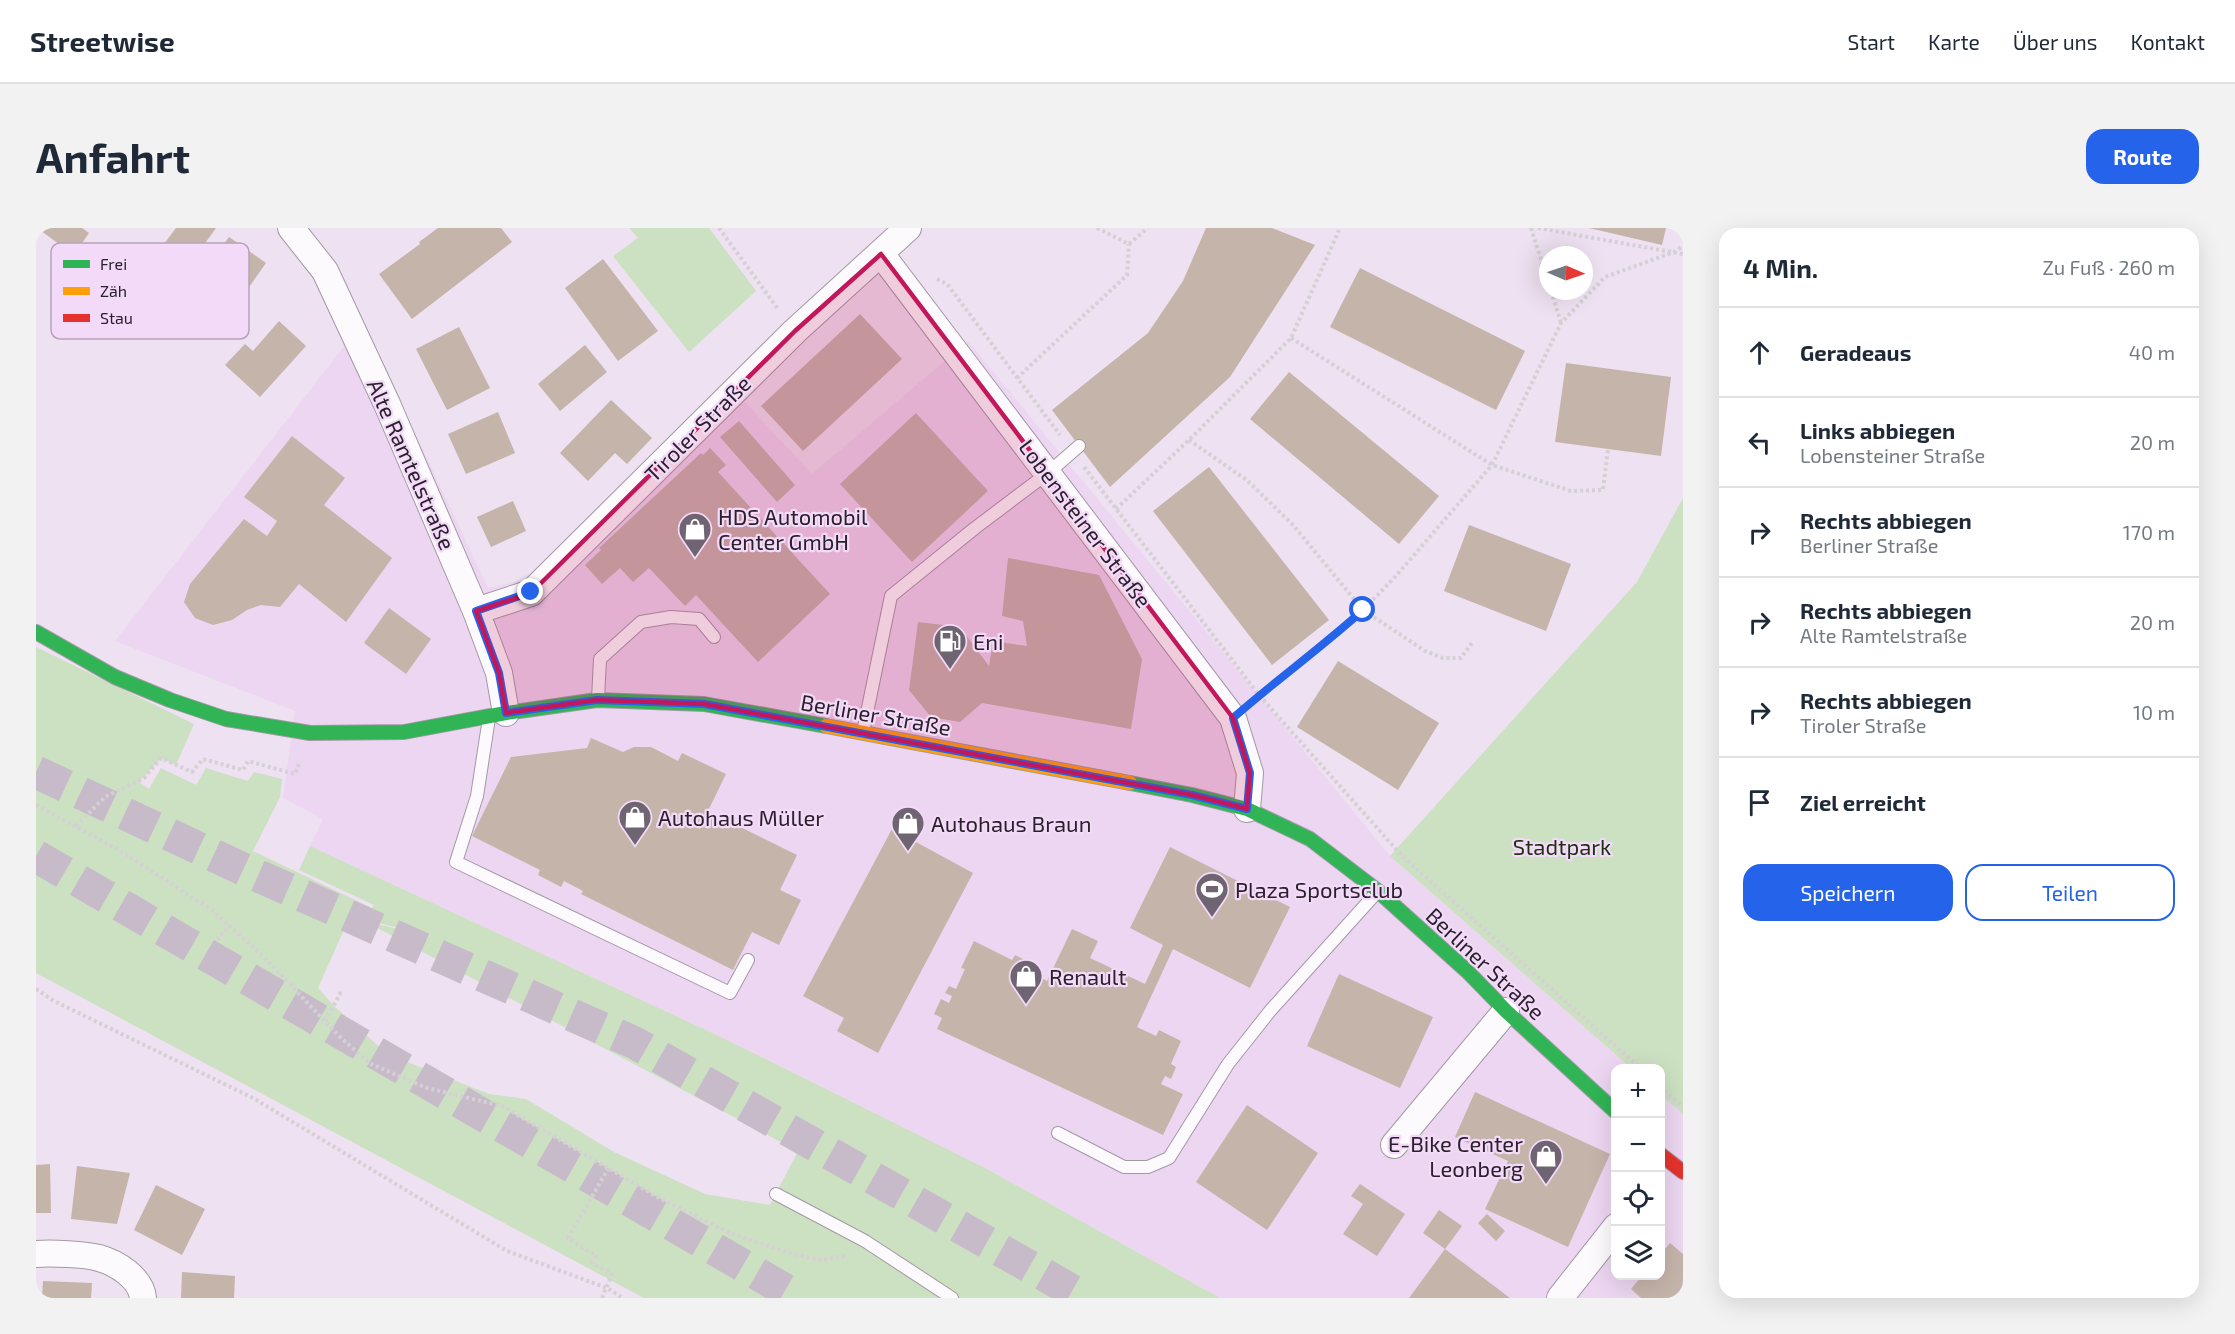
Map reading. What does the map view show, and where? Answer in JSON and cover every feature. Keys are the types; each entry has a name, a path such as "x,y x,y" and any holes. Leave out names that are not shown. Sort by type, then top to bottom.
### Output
{"main road":[{"name":"Berliner Straße","path":"36,632 115,677 170,700 226,719 310,733 404,732 597,700 704,704 1192,795 1247,809 1310,839 1378,891 1468,972 1506,1011 1611,1107"}],"street":[{"name":"Alte Ramtelstraße","path":"291,228 325,272 387,404 476,611 499,673 498,715"},
{"name":"Tiroler Straße","path":"476,611 531,592 795,332 908,228"},
{"name":"Lobensteiner Straße","path":"881,254 1233,718 1250,773 1247,809"},
{"path":"1394,1145 1506,1011"},
{"path":"1560,1298 1611,1233"},
{"path":"36,1254 99,1258 127,1271 142,1292 143,1298"}],"lane":[{"path":"863,733 891,596 1076,449"},
{"path":"597,700 600,660 641,622 671,617 699,619 714,637"},
{"path":"498,715 477,796 456,862 730,993 748,960"},
{"path":"1058,1133 1124,1167 1148,1167 1169,1158 1228,1064 1270,1011 1378,891"},
{"path":"776,1194 865,1241 952,1298"}],"path":[{"path":"718,228 795,332"},
{"path":"1097,228 1129,244"},
{"path":"1017,378 1126,275 1129,244 1148,228"},
{"path":"1116,509 1291,338 1340,228"},
{"path":"1531,228 1539,253"},
{"path":"1538,228 1683,254"},
{"path":"1233,718 1363,610 1395,577 1492,465 1561,323 1605,277 1674,252 1683,246"},
{"path":"902,280 927,274 947,284 1017,378 1076,449 1116,509 1260,694 1402,856 1636,1064"},
{"path":"1554,300 1561,323"},
{"path":"1291,338 1492,465 1571,491 1603,489 1608,449"},
{"path":"1189,440 1248,482 1278,510 1363,610 1425,651 1443,658 1461,658 1472,643"},
{"path":"76,826 105,797 144,778 161,758 192,772 202,759 243,770 248,761 295,774"},
{"path":"36,806 76,826 144,866 213,911 264,957 325,1022 369,1063 427,1088 502,1106 661,1199 730,1233 793,1254 821,1260 846,1256 865,1241"},
{"path":"217,940 229,926"},
{"path":"36,989 54,1001 253,1098 507,1251 607,1288 624,1298"},
{"path":"325,1022 342,990"},
{"path":"1665,1091 1683,1107"},
{"path":"602,1298 612,1274 592,1263 596,1256 568,1238 608,1169"}],"highlighted area":[{"path":"881,254 1233,718 1250,773 1247,809 1192,795 704,704 597,700 506,713 499,673 476,611 531,593 795,331"}],"shaded area":[{"path":"363,322 488,588 529,578 729,385 812,474 968,341 1390,856 1626,1064 1611,1064 1611,1280 1665,1280 1665,1098 1683,1114 1683,1298 1220,1298 987,1169 723,1038 310,846 323,819 283,798 295,711 115,641"}],"green space":[{"path":"629,228 709,228 756,291 689,352 613,256 638,238"},
{"name":"Stadtpark","path":"1683,498 1683,1114 1665,1098 1665,1064 1626,1064 1390,856 1637,582"},
{"path":"36,647 194,724 176,765 161,758 139,782 149,789 161,768 196,785 206,768 248,781 254,772 282,779 280,797 253,851 370,907 361,919 436,938 364,919 374,905 299,870 310,846 723,1038 987,1169 1220,1298 644,1298 36,973","holes":["351,914 798,1151 770,1205 705,1194 614,1152 526,1099 489,1094 387,1054 334,1006 318,988"]}],"building":[{"path":"37,228 82,228 89,233 82,243 58,243"},
{"path":"176,228 216,228 205,243 165,243"},
{"path":"438,228 501,228 512,242 412,319 379,274"},
{"path":"1206,228 1272,228 1315,245 1230,377 1110,487 1052,410 1148,333 1183,281"},
{"path":"1589,228 1666,228 1662,245"},
{"path":"229,237 238,243 225,243"},
{"path":"249,251 266,263 249,287"},
{"path":"603,259 658,331 618,361 565,288"},
{"path":"1360,268 1525,351 1496,410 1330,327"},
{"path":"860,314 902,359 803,451 761,406"},
{"path":"279,321 306,346 260,397 225,365 245,344 253,351"},
{"path":"459,327 490,388 447,410 416,349"},
{"path":"585,345 607,372 560,411 538,384"},
{"path":"1566,363 1671,377 1661,456 1555,442"},
{"path":"1289,372 1439,496 1399,544 1250,419"},
{"path":"611,400 652,438 627,464 615,453 588,481 560,453"},
{"path":"498,412 515,453 466,474 448,434"},
{"path":"916,413 988,491 912,562 840,484"},
{"path":"739,421 795,485 777,502 720,437"},
{"path":"292,436 345,478 324,505 392,558 346,622 299,584 280,607 261,605 247,610 232,620 213,625 195,618 184,602 190,584 244,519 267,536 277,521 244,497"},
{"name":"HDS Automobil Center GmbH","path":"710,448 726,465 718,472 830,594 758,662 696,595 685,606 649,568 633,582 620,568 602,584 585,565 601,550 599,548 701,453 703,455"},
{"path":"1209,467 1329,620 1272,665 1153,511"},
{"path":"513,501 526,531 491,547 477,517"},
{"path":"1469,525 1571,564 1546,631 1444,591"},
{"path":"1008,558 1099,575 1142,659 1131,729 982,703 960,722 931,717 909,690 918,622 960,627 989,666 993,641 1027,646 1023,621 1002,616"},
{"path":"389,608 431,639 406,674 364,643"},
{"path":"1338,661 1439,723 1398,790 1297,727"},
{"name":"Autohaus Müller","path":"591,738 623,752 634,747 651,747 678,761 682,753 726,774 708,811 797,855 780,890 801,900 779,945 752,932 733,970 581,894 583,891 564,881 561,887 538,875 540,870 472,836 511,757 587,748"},
{"path":"892,829 973,873 878,1053 837,1031 844,1018 803,996"},
{"path":"1170,847 1290,907 1250,988 1173,949 1137,1027 1156,1036 1159,1030 1181,1041 1171,1064 1176,1067 1171,1079 1165,1076 1161,1084 1183,1094 1163,1135 937,1029 942,1018 934,1014 941,999 949,1003 952,996 945,993 949,986 956,989 965,969 961,968 974,941 1012,960 1015,955 1037,966 1034,974 1047,981 1072,929 1098,941 1090,958 1145,984 1163,945 1130,928"},
{"path":"1339,974 1433,1017 1400,1088 1307,1046"},
{"name":"E-Bike Center Leonberg","path":"1475,1092 1610,1154 1568,1247 1485,1209 1508,1161 1455,1137"},
{"path":"1247,1105 1318,1153 1267,1230 1196,1182"},
{"path":"50,1164 51,1213 36,1213 36,1165"},
{"path":"77,1166 130,1173 117,1224 71,1219"},
{"path":"1360,1184 1405,1214 1377,1256 1343,1234 1363,1204 1351,1196"},
{"path":"156,1185 205,1209 182,1255 134,1230"},
{"path":"1439,1210 1462,1226 1445,1249 1423,1233"},
{"path":"1487,1214 1505,1231 1496,1241 1478,1223"},
{"path":"1670,1243 1683,1254 1683,1298 1641,1298 1631,1289 1639,1280 1665,1280 1665,1249"},
{"path":"1445,1249 1510,1298 1409,1298"},
{"path":"182,1272 235,1276 234,1298 181,1298"},
{"path":"43,1281 92,1283 91,1298 42,1298"}],"tunnel":[{"path":"36,772 245,870 635,1043 1085,1298"},
{"path":"36,856 799,1298"}],"traffic: fast":[{"path":"36,632 115,677 170,700 226,719 310,733 404,732 506,713 597,700 704,704 826,726"},
{"path":"1130,783 1247,809 1310,839 1378,891 1468,972 1506,1011 1611,1107"}],"traffic: slow":[{"path":"826,726 1130,783"}],"traffic: jam":[{"path":"1665,1158 1683,1172"}],"place":[{"name":"HDS Automobil Center GmbH","path":"695,558"},
{"name":"Eni","path":"950,670"},
{"name":"Autohaus Müller","path":"635,846"},
{"name":"Autohaus Braun","path":"908,852"},
{"name":"Plaza Sportsclub","path":"1212,918"},
{"name":"Renault","path":"1026,1005"},
{"name":"E-Bike Center Leonberg","path":"1546,1185"}],"route":[{"path":"531,592 476,611 499,673 506,713 597,700 704,704 923,743 1192,795 1247,809 1250,773 1233,718 1363,610"}]}
